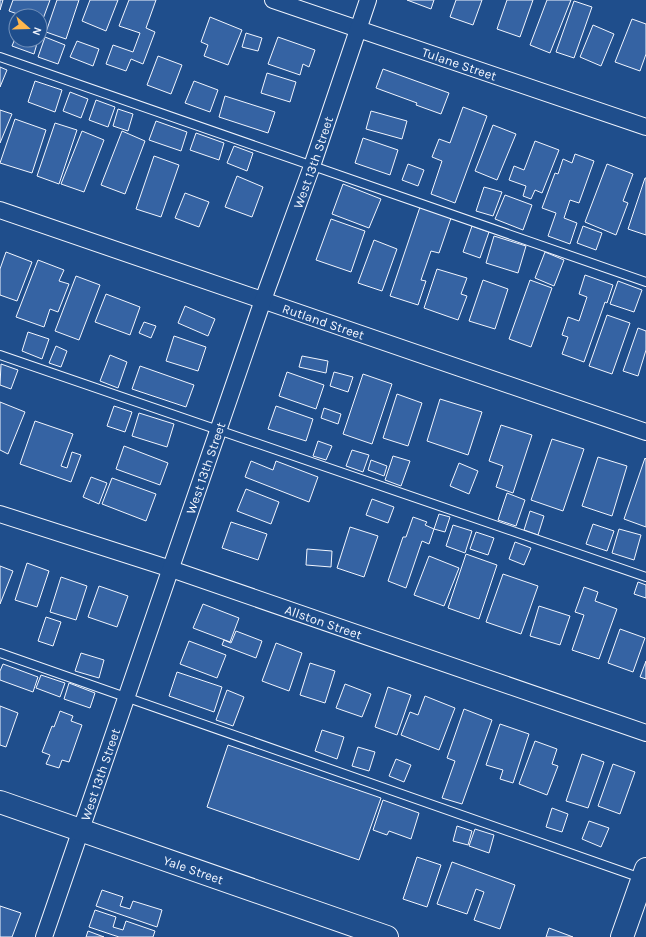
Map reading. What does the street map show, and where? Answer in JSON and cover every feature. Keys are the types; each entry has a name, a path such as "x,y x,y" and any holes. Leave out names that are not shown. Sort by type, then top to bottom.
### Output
{"main road":[{"name":"Yale Street","path":"0,802 388,937"},
{"path":"622,937 645,875"}],"street":[{"name":"Tulane Street","path":"273,0 646,127"},
{"name":"West 13th Street","path":"44,937 82,830 218,429 312,166 368,0"},
{"name":"Rutland Street","path":"0,210 646,432"},
{"name":"Allston Street","path":"0,514 170,569 646,732"}],"lane":[{"path":"0,57 646,282"},
{"path":"0,355 646,577"},
{"path":"0,653 645,875"}],"building":[{"path":"0,0 3,0 0,10"},
{"path":"13,0 50,0 47,8 10,8"},
{"path":"57,0 79,0 66,39 48,33 48,26"},
{"path":"90,0 118,0 106,31 82,21"},
{"path":"129,0 156,0 146,28 155,32 143,64 131,59 126,71 106,64 113,45 133,52 140,33 119,26"},
{"path":"407,0 434,0 431,9"},
{"path":"456,0 482,0 473,25 450,17"},
{"path":"507,0 533,0 520,37 497,29"},
{"path":"547,0 571,0 550,53 530,45"},
{"path":"574,1 592,7 574,58 556,52"},
{"path":"210,17 242,30 228,65 204,56 208,45 201,42"},
{"path":"632,19 646,24 646,54 640,71 615,62"},
{"path":"593,25 614,34 601,66 580,57"},
{"path":"246,33 262,38 258,51 242,47"},
{"path":"278,37 315,50 309,67 303,64 300,75 268,64"},
{"path":"48,38 65,45 58,64 38,57 41,48 48,48"},
{"path":"77,41 99,49 93,66 70,57"},
{"path":"18,48 36,48 34,54"},
{"path":"158,56 182,65 171,94 147,85"},
{"path":"0,67 7,70 0,87"},
{"path":"383,69 449,93 441,114 416,105 417,103 376,88"},
{"path":"267,73 296,82 290,102 261,93"},
{"path":"35,81 62,90 55,112 28,102"},
{"path":"194,81 218,90 210,112 185,103"},
{"path":"70,92 88,99 81,118 63,111"},
{"path":"225,96 275,112 268,133 219,117"},
{"path":"96,100 115,107 108,127 89,120"},
{"path":"463,107 487,116 455,203 431,194 442,161 432,157 439,139 450,143"},
{"path":"118,109 133,114 128,131 113,126"},
{"path":"0,110 12,114 0,143"},
{"path":"371,111 407,121 402,139 366,129"},
{"path":"15,119 46,130 32,173 0,163"},
{"path":"156,121 187,132 181,151 149,140"},
{"path":"55,123 77,130 59,184 37,176"},
{"path":"493,125 516,134 497,180 475,171"},
{"path":"82,131 104,140 84,192 61,184"},
{"path":"122,131 145,141 125,194 101,185"},
{"path":"196,133 224,143 219,160 190,150"},
{"path":"363,138 398,150 390,175 355,163"},
{"path":"535,141 559,150 542,193 535,190 531,199 523,196 526,186 509,180 514,166 524,170"},
{"path":"234,146 253,153 247,171 227,163"},
{"path":"575,154 594,161 579,203 570,200 564,218 577,223 570,244 548,236 556,213 542,208 555,173 558,174 563,159 572,163"},
{"path":"154,156 179,165 161,217 136,209"},
{"path":"408,164 424,170 418,186 402,180"},
{"path":"607,164 633,174 623,201 628,203 616,235 585,222"},
{"path":"237,176 263,187 252,217 225,207"},
{"path":"646,178 646,235 628,229"},
{"path":"343,184 381,199 369,228 332,214"},
{"path":"484,187 502,192 493,216 476,211"},
{"path":"185,193 209,202 199,227 175,218"},
{"path":"505,195 532,205 523,230 495,219"},
{"path":"420,207 451,218 439,253 431,251 421,280 426,281 418,305 390,296"},
{"path":"331,219 365,231 351,272 316,260"},
{"path":"472,226 489,232 480,258 463,252"},
{"path":"583,226 602,233 596,250 577,243"},
{"path":"494,236 526,246 518,273 486,263"},
{"path":"374,240 397,249 382,291 358,283"},
{"path":"6,252 32,262 17,301 0,295 0,269"},
{"path":"545,252 564,260 554,286 535,278"},
{"path":"38,260 64,270 59,281 69,284 58,312 50,309 44,327 16,317"},
{"path":"437,269 467,278 461,294 467,296 458,320 424,308"},
{"path":"585,275 613,285 607,303 605,302 584,362 562,354 568,337 562,335 568,317 579,321 587,297 579,294"},
{"path":"76,276 100,285 79,340 55,331"},
{"path":"483,280 508,289 495,329 469,321"},
{"path":"530,280 552,288 531,347 509,339"},
{"path":"618,281 642,290 634,312 610,304"},
{"path":"106,294 140,307 130,335 95,322"},
{"path":"185,306 215,319 208,336 178,323"},
{"path":"607,315 630,323 612,374 589,366"},
{"path":"144,322 156,326 151,338 139,333"},
{"path":"638,328 646,331 646,350 638,376 623,371"},
{"path":"28,332 49,339 42,359 22,351"},
{"path":"174,336 206,347 198,371 166,361"},
{"path":"56,346 67,351 61,367 49,363"},
{"path":"110,355 127,362 118,388 100,381"},
{"path":"302,356 328,361 326,373 299,367"},
{"path":"1,364 18,370 11,389 0,385"},
{"path":"140,366 194,385 186,407 132,389"},
{"path":"287,372 324,385 316,409 279,396"},
{"path":"334,372 353,377 348,392 330,386"},
{"path":"363,374 392,384 372,444 343,434"},
{"path":"397,394 422,403 408,446 383,438"},
{"path":"440,399 482,412 468,455 427,441"},
{"path":"0,402 25,412 8,454 0,450"},
{"path":"114,406 132,412 125,432 107,426"},
{"path":"276,406 313,419 306,441 268,429"},
{"path":"324,408 341,414 338,424 321,418"},
{"path":"139,413 174,424 167,447 132,436"},
{"path":"35,421 73,434 61,466 67,468 72,452 81,455 71,482 20,464"},
{"path":"501,425 532,435 513,493 496,487 503,466 489,461"},
{"path":"552,439 584,449 563,511 531,500"},
{"path":"318,441 332,446 326,460 313,456"},
{"path":"124,446 168,463 160,485 116,469"},
{"path":"352,450 369,455 363,472 346,466"},
{"path":"393,456 410,461 401,486 385,480"},
{"path":"598,457 627,466 612,516 582,506"},
{"path":"645,458 646,459 646,527 624,519"},
{"path":"371,460 387,466 384,476 368,470"},
{"path":"251,461 273,470 276,461 318,477 309,502 245,477"},
{"path":"459,463 478,471 469,494 450,486"},
{"path":"91,477 107,483 99,504 83,497"},
{"path":"112,478 156,494 146,521 102,504"},
{"path":"246,489 279,502 271,524 237,511"},
{"path":"507,493 525,500 516,526 498,520"},
{"path":"372,499 394,507 388,523 366,515"},
{"path":"530,511 544,516 538,535 524,530"},
{"path":"439,514 450,517 445,532 434,529"},
{"path":"413,517 427,522 425,525 434,529 429,544 422,541 406,588 388,581 403,537 406,537"},
{"path":"231,522 267,534 258,560 222,548"},
{"path":"593,524 614,531 607,551 586,544"},
{"path":"453,525 472,531 465,553 446,546"},
{"path":"350,527 378,536 364,577 337,568"},
{"path":"619,529 641,535 634,560 612,553"},
{"path":"476,532 494,538 488,555 470,549"},
{"path":"515,542 531,548 524,565 509,559"},
{"path":"307,549 332,551 331,567 306,565"},
{"path":"466,554 497,565 479,619 448,608"},
{"path":"429,556 459,568 444,606 414,595"},
{"path":"27,563 49,571 37,607 15,600"},
{"path":"0,566 13,571 0,604"},
{"path":"503,574 538,586 521,634 486,622"},
{"path":"61,577 87,586 76,620 50,612"},
{"path":"638,582 646,585 646,598 634,594"},
{"path":"99,586 128,596 117,627 88,617"},
{"path":"584,587 598,592 595,601 617,609 599,659 572,650 584,615 575,612"},
{"path":"203,604 239,618 230,642 193,628"},
{"path":"539,606 570,616 560,645 530,636"},
{"path":"46,617 61,622 53,646 38,641"},
{"path":"620,629 645,638 633,672 608,663"},
{"path":"236,631 262,641 256,658 222,645 224,640 231,643"},
{"path":"189,641 226,655 217,678 180,664"},
{"path":"276,643 302,653 289,691 262,681"},
{"path":"81,653 104,660 99,678 75,671"},
{"path":"646,661 646,679 640,677"},
{"path":"310,663 335,671 325,703 300,695"},
{"path":"3,664 38,677 33,692 0,680 0,671"},
{"path":"177,672 222,687 214,712 169,696"},
{"path":"41,675 65,683 60,697 36,688"},
{"path":"69,683 95,693 90,708 64,699"},
{"path":"345,684 371,694 362,717 336,708"},
{"path":"388,687 411,695 397,735 375,727"},
{"path":"227,690 244,697 233,726 216,720"},
{"path":"425,696 455,708 439,750 401,735 410,712 418,715"},
{"path":"0,706 18,713 6,747 0,745"},
{"path":"464,709 492,720 462,804 442,798 455,761 447,758"},
{"path":"60,711 73,716 71,721 82,725 69,762 62,760 59,768 46,764 50,755 42,752 52,726 54,727"},
{"path":"500,724 529,734 513,783 500,779 503,770 486,765"},
{"path":"322,730 344,737 337,759 315,751"},
{"path":"535,741 557,749 552,764 558,766 547,795 519,784"},
{"path":"228,745 381,798 359,860 207,807"},
{"path":"358,747 375,752 369,771 352,766"},
{"path":"582,754 604,762 588,808 566,801"},
{"path":"396,759 411,765 404,782 389,776"},
{"path":"613,764 635,772 620,814 598,806"},
{"path":"383,800 419,813 411,839 389,831 387,835 373,830"},
{"path":"552,808 568,814 562,832 546,827"},
{"path":"589,821 609,828 601,847 582,839"},
{"path":"457,826 472,831 468,845 453,841"},
{"path":"475,829 494,835 489,853 469,846"},
{"path":"417,857 441,865 427,907 403,899"},
{"path":"452,862 515,885 500,929 474,920 484,892 476,889 467,914 437,904"},
{"path":"102,890 123,897 120,906 130,909 133,901 162,910 157,927 96,906"},
{"path":"0,906 21,913 12,937 0,937"},
{"path":"95,910 116,917 113,927 123,930 126,921 155,931 153,937 119,937 89,927"},
{"path":"549,928 573,937 546,937"},
{"path":"88,931 104,937 86,937"}]}
